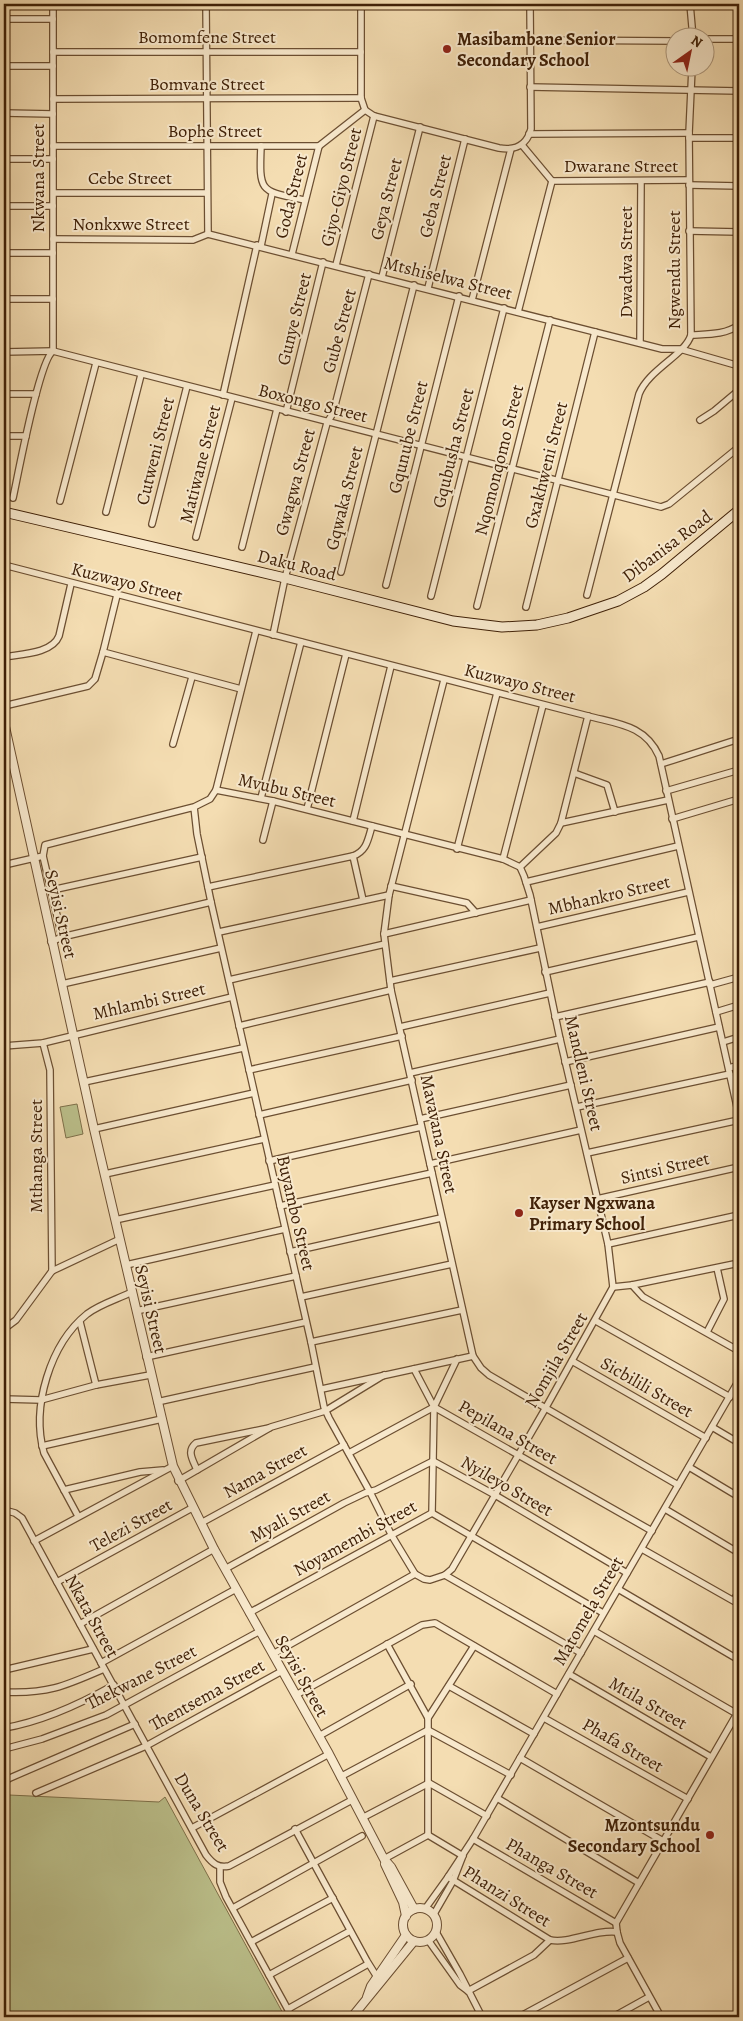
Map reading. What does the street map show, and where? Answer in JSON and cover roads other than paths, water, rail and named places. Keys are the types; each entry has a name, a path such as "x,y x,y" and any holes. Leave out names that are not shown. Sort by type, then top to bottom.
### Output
{"main road":[{"name":"Dibanisa Road","path":"584,614 618,601 644,587 739,510"},
{"name":"Daku Road","path":"4,512 285,578 474,625 525,626 584,614"}],"street":[{"path":"52,5 361,4 361,98 365,110 374,116 499,148 511,149 522,145 530,134 530,4"},
{"path":"690,4 691,28"},
{"name":"Nkwana Street","path":"52,5 54,99 53,351"},
{"path":"206,5 208,234"},
{"path":"4,19 53,19"},
{"path":"716,38 739,39"},
{"path":"530,40 666,41"},
{"name":"Bomomfene Street","path":"53,52 361,52"},
{"path":"4,66 53,66"},
{"name":"Ngwendu Street","path":"587,595 641,389 657,369 680,350 691,335 689,136 692,78"},
{"path":"530,87 739,91"},
{"name":"Bomvane Street","path":"54,99 361,98"},
{"path":"318,146 365,110"},
{"path":"4,113 53,114"},
{"name":"Giyo-Giyo Street","path":"336,265 374,116"},
{"name":"Geya Street","path":"382,277 420,128"},
{"path":"530,134 739,138"},
{"name":"Geba Street","path":"428,288 465,139"},
{"name":"Dwarane Street","path":"522,145 552,181"},
{"name":"Bophe Street","path":"53,146 318,146"},
{"path":"261,146 260,180 272,194 305,200"},
{"name":"Goda Street","path":"292,254 318,146"},
{"path":"472,300 511,149"},
{"path":"4,159 53,159"},
{"name":"Dwarane Street","path":"552,181 641,181 739,186"},
{"name":"Dwarane Street","path":"518,312 552,181"},
{"name":"Dwadwa Street","path":"640,343 641,181"},
{"name":"Cebe Street","path":"54,193 207,192"},
{"path":"223,395 272,194"},
{"path":"4,206 53,206"},
{"path":"689,232 739,232"},
{"name":"Mtshiselwa Street","path":"208,234 428,288 662,349 680,350 739,366"},
{"name":"Nonkxwe Street","path":"53,239 194,240 208,234"},
{"path":"4,253 53,252"},
{"name":"Gunye Street","path":"286,412 323,262"},
{"name":"Gube Street","path":"327,422 333,413 369,274"},
{"name":"Gqwaka Street","path":"341,572 414,285"},
{"name":"Gqunube Street","path":"386,585 459,296"},
{"path":"4,299 53,299"},
{"name":"Gqubusha Street","path":"432,596 504,308"},
{"name":"Nqomonqomo Street","path":"477,606 550,320"},
{"path":"691,335 720,333 732,330 739,325"},
{"name":"Gxakhweni Street","path":"526,607 595,332"},
{"path":"13,498 36,394 46,360 53,351"},
{"name":"Boxongo Street","path":"4,352 53,351 512,470 664,507 739,447"},
{"path":"60,501 96,363"},
{"path":"106,512 141,374"},
{"name":"Cutweni Street","path":"152,524 187,386"},
{"path":"700,420 739,390"},
{"path":"4,394 36,394"},
{"name":"Matiwane Street","path":"196,537 232,398"},
{"path":"242,546 277,409"},
{"name":"Gwagwa Street","path":"273,635 285,578 327,422"},
{"path":"4,436 26,436"},
{"name":"Kuzwayo Street","path":"4,565 71,584 588,716 642,732 653,744 661,764 698,938 729,1071 737,1097 739,1116"},
{"path":"4,657 47,648 55,644 59,636 71,584"},
{"path":"4,706 88,686 95,679 117,595"},
{"path":"216,790 256,630"},
{"path":"261,798 302,642"},
{"path":"103,652 241,689"},
{"path":"307,809 346,654"},
{"path":"352,821 391,666"},
{"path":"173,744 192,677"},
{"name":"Mavavana Street","path":"444,680 391,886 384,934 391,990 473,1356 481,1368 489,1375 678,1484"},
{"path":"457,849 497,693"},
{"path":"503,860 543,705"},
{"path":"520,867 553,836 561,823 588,716"},
{"name":"Seyisi Street","path":"4,722 150,1375 178,1481 249,1613 329,1754 384,1859 391,1867 414,1909"},
{"path":"661,764 739,739"},
{"path":"666,791 739,770"},
{"path":"574,773 607,785 615,812"},
{"name":"Mvubu Street","path":"4,865 44,856 45,845 194,807 210,799 216,790 307,809 503,860 520,867"},
{"path":"561,823 668,800"},
{"path":"672,819 739,800"},
{"path":"263,840 273,801"},
{"name":"Buyambo Street","path":"194,807 196,834 326,1410 392,1536 415,1574"},
{"path":"208,888 354,856 365,848 372,826"},
{"path":"526,882 678,846"},
{"path":"44,856 62,937"},
{"path":"354,856 363,900"},
{"path":"52,890 202,857"},
{"name":"Mandleni Street","path":"520,867 531,900 565,1062 608,1244 613,1287"},
{"path":"391,886 467,904 474,908 476,913"},
{"name":"Mbhankro Street","path":"537,927 688,892"},
{"path":"219,932 389,895"},
{"path":"384,934 531,900"},
{"path":"52,942 62,937 211,902"},
{"path":"546,972 698,938"},
{"path":"228,980 385,944"},
{"path":"62,984 221,948"},
{"path":"390,981 540,948"},
{"path":"556,1017 739,977"},
{"path":"239,1026 391,990"},
{"path":"400,1027 550,993"},
{"name":"Mhlambi Street","path":"4,1046 43,1043 232,997"},
{"path":"716,1012 739,1005"},
{"path":"565,1062 719,1027"},
{"path":"249,1070 402,1036"},
{"path":"723,1042 739,1037"},
{"path":"410,1073 560,1039"},
{"name":"Mthanga Street","path":"43,1043 50,1070 52,1271"},
{"path":"84,1082 243,1048"},
{"path":"577,1107 729,1071 739,1065"},
{"path":"258,1115 412,1080"},
{"path":"420,1119 571,1085"},
{"path":"94,1129 254,1093"},
{"path":"587,1153 739,1120"},
{"path":"269,1161 421,1127"},
{"path":"430,1164 581,1130"},
{"path":"105,1174 264,1139"},
{"name":"Sintsi Street","path":"597,1199 739,1167"},
{"path":"280,1206 432,1173"},
{"path":"115,1220 275,1185"},
{"path":"608,1244 739,1215"},
{"path":"290,1252 441,1218"},
{"path":"126,1265 285,1229"},
{"path":"4,1329 16,1320 52,1271 120,1239"},
{"path":"613,1287 632,1285 739,1262"},
{"path":"301,1297 452,1264"},
{"path":"707,1332 724,1299 717,1268"},
{"path":"136,1311 296,1276"},
{"path":"632,1285 643,1297 739,1350"},
{"name":"Nomjila Street","path":"445,1575 452,1569 518,1456 596,1321 613,1287"},
{"path":"78,1516 46,1459 42,1446 40,1400 56,1351 80,1322 89,1312 132,1292"},
{"path":"311,1342 462,1310"},
{"path":"596,1321 730,1398"},
{"path":"80,1322 96,1385"},
{"path":"146,1357 306,1322"},
{"path":"322,1390 473,1356"},
{"path":"432,1513 434,1407 457,1359"},
{"name":"Sicbilili Street","path":"572,1361 706,1438"},
{"path":"157,1402 315,1367"},
{"path":"414,1369 434,1407"},
{"path":"4,1399 40,1400 96,1385 150,1375"},
{"path":"197,1470 190,1452 196,1443 271,1428 326,1410 384,1375"},
{"name":"Matomela Street","path":"434,1914 463,1856 678,1484 738,1385"},
{"name":"Pepilana Street","path":"349,1453 434,1407 652,1531"},
{"path":"42,1446 162,1419"},
{"path":"712,1427 739,1443"},
{"path":"178,1481 271,1428"},
{"name":"Nama Street","path":"201,1523 344,1445"},
{"name":"Nyileyo Street","path":"370,1492 433,1461 495,1495 627,1573"},
{"path":"34,1542 78,1516 173,1466"},
{"path":"689,1467 739,1497"},
{"path":"64,1490 140,1472 165,1470"},
{"name":"Myali Street","path":"225,1569 344,1503 370,1492"},
{"name":"Telezi Street","path":"57,1582 192,1508"},
{"path":"665,1509 739,1553"},
{"name":"Nkata Street","path":"4,1510 15,1512 22,1518 102,1666 126,1706 146,1746"},
{"name":"Noyamembi Street","path":"249,1613 432,1513 603,1613"},
{"path":"80,1624 214,1549"},
{"path":"642,1549 737,1602 739,1590"},
{"path":"273,1654 415,1574 430,1580 445,1575 581,1653"},
{"path":"4,1692 31,1692 56,1689 102,1666 236,1589"},
{"path":"618,1589 739,1660"},
{"path":"296,1695 422,1625 434,1623 557,1694"},
{"name":"Thekwane Street","path":"4,1749 42,1739 106,1716 260,1631"},
{"path":"594,1631 738,1712 616,1923 616,1932 628,1958 661,2017"},
{"path":"387,1644 411,1684 428,1718 431,1837"},
{"path":"428,1718 474,1646"},
{"path":"4,1670 93,1649"},
{"name":"Thentsema Street","path":"36,1793 146,1746 282,1671"},
{"name":"Mtila Street","path":"569,1674 711,1757"},
{"path":"319,1736 411,1684"},
{"path":"4,1728 47,1715 98,1694 114,1685"},
{"path":"449,1686 534,1734"},
{"name":"Phafa Street","path":"544,1718 688,1799"},
{"path":"4,1782 135,1724"},
{"path":"428,1730 511,1775"},
{"path":"340,1777 428,1730"},
{"name":"Duna Street","path":"146,1746 206,1856 220,1867 229,1866 352,1800"},
{"path":"192,1828 329,1754"},
{"path":"520,1758 663,1841"},
{"path":"429,1782 487,1816"},
{"path":"362,1818 429,1782"},
{"path":"497,1798 639,1883"},
{"path":"295,1829 368,1964 377,1977"},
{"path":"233,1908 362,1836"},
{"path":"431,1837 463,1856"},
{"path":"384,1859 431,1837"},
{"name":"Phanga Street","path":"474,1839 616,1923"},
{"name":"Seyisi Street","path":"384,1859 386,1868 403,1902 406,1916"},
{"path":"220,1867 220,1882 292,2017"},
{"name":"Matomela Street","path":"425,1908 451,1879"},
{"name":"Phanzi Street","path":"451,1879 550,1940 616,1932"},
{"path":"251,1942 332,1898"},
{"path":"425,1908 434,1914 437,1925 436,1932 428,1940 414,1941 406,1935 403,1925 406,1916 414,1909 425,1908"},
{"path":"270,1976 350,1931"},
{"path":"436,1932 482,2017"},
{"path":"366,1999 371,1986 406,1935"},
{"path":"428,1940 460,1985 468,1991"},
{"name":"Phanzi Street","path":"468,1991 534,1955 550,1940"},
{"path":"363,2017 354,2014 414,1941"},
{"path":"519,2017 628,1958"},
{"path":"288,2009 368,1964"},
{"path":"613,2017 649,1997"}],"place":[{"name":"Masibambane Senior Secondary School","path":"447,49"},
{"name":"Kayser Ngxwana Primary School","path":"519,1213"},
{"name":"Mzontsundu Secondary School","path":"710,1835"}]}
